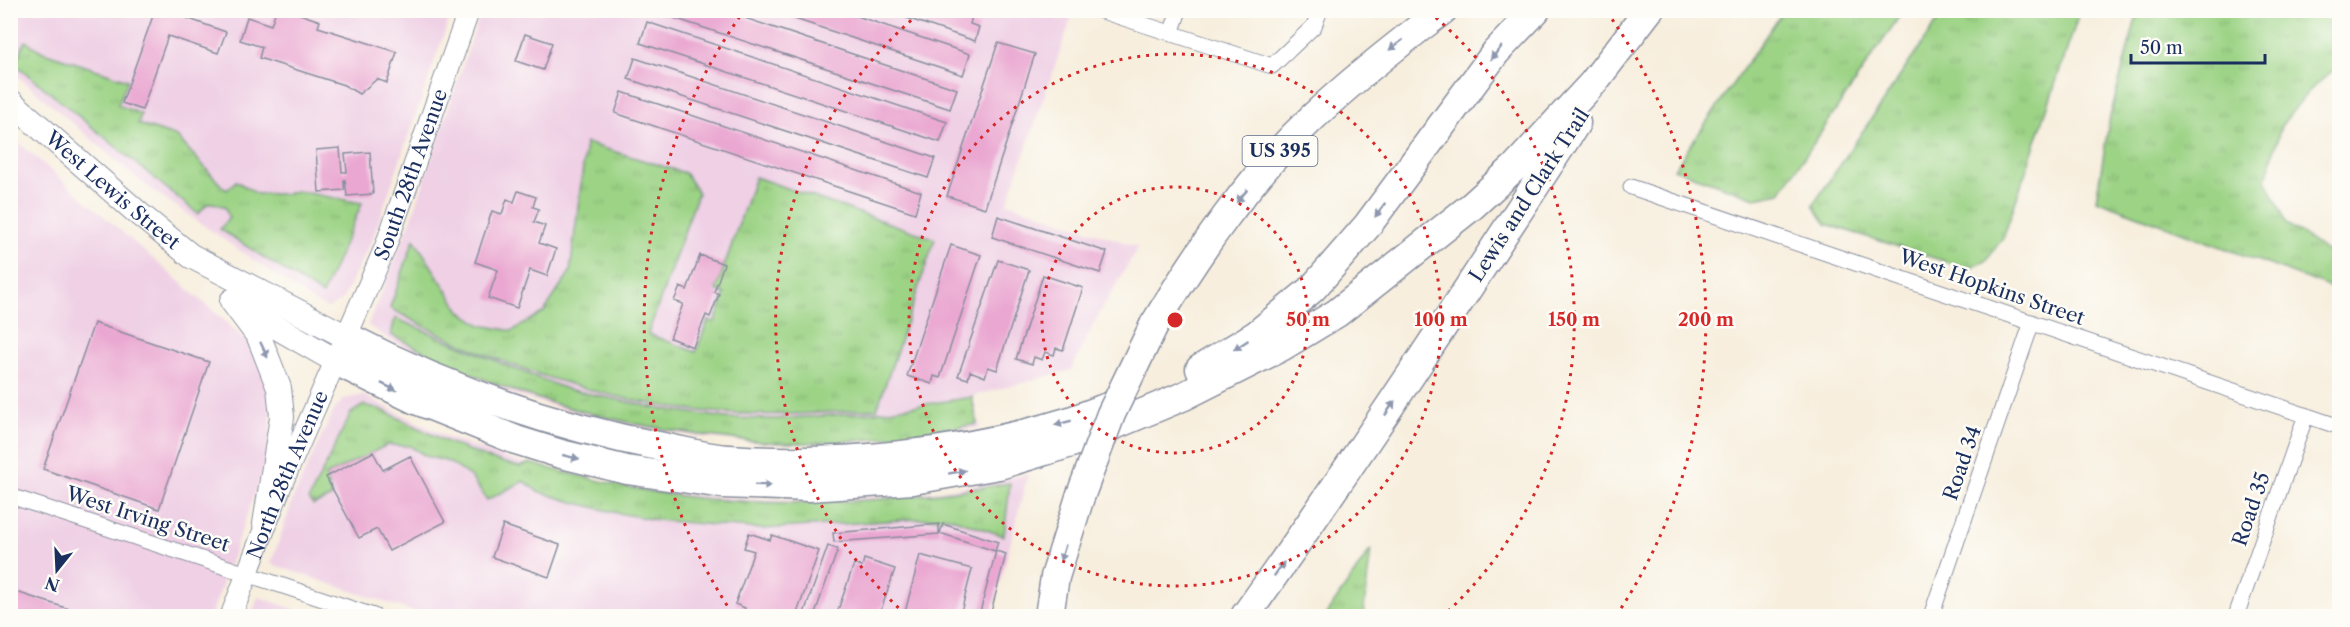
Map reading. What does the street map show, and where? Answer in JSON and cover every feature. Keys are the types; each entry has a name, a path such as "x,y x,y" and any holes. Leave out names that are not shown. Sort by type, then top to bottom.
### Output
{"highway":[{"name":"US 395","path":"1049,616 1056,577 1080,497 1111,414 1154,326 1207,241 1269,163 1311,118 1355,79 1443,10"},
{"path":"342,349 452,385 533,415 633,441 727,459 812,462 908,454 996,440 1071,421 1180,379 1226,354 1256,335 1312,289 1368,226 1496,52 1536,10"},
{"path":"342,349 414,399 516,440 627,470 723,484 810,487 913,480 999,465 1071,443 1184,396 1281,347 1337,313 1464,213 1515,167 1593,83 1649,10"},
{"name":"Lewis and Clark Trail","path":"1245,616 1332,494 1429,351 1649,10"}],"main road":[{"name":"South 28th Avenue","path":"342,349 401,207 469,10"},
{"name":"West Lewis Street","path":"10,101 139,214 191,255 342,349"},
{"name":"West Lewis Street","path":"191,255 232,301 342,349"},
{"path":"232,301 259,337 279,388 282,417 265,524"},
{"name":"North 28th Avenue","path":"231,616 265,524 342,349"}],"street":[{"path":"1099,10 1272,66 1314,26 1320,10"},
{"path":"1171,34 1179,10"},
{"name":"West Hopkins Street","path":"1631,187 2340,427"},
{"name":"Road 34","path":"1931,616 2032,322"},
{"name":"Road 35","path":"2236,616 2306,415"},
{"name":"West Irving Street","path":"10,496 374,616"}],"shaded area":[{"path":"11,11 452,11 372,240 342,300 328,308 314,302 141,182 11,70"},
{"path":"481,11 1074,11 1007,203 1138,247 1095,321 1071,370 973,396 980,428 845,444 774,444 708,438 640,428 565,410 503,391 390,340 368,325 412,218"},
{"path":"10,135 233,328 254,348 272,378 269,453 211,616 11,616"},
{"path":"363,395 447,437 511,460 584,479 662,492 746,499 824,500 939,491 1028,474 992,616 427,616 271,564 294,496 334,410 344,399"},
{"path":"258,597 315,616 251,616"}],"green space":[{"path":"1783,11 1903,11 1780,193 1755,198 1674,169"},
{"path":"1944,11 2080,11 2004,236 1986,261 1969,269 1826,224 1813,205"},
{"path":"2138,11 2339,11 2339,65 2307,93 2281,126 2266,179 2287,224 2339,260 2339,291 2096,200 2110,117"},
{"path":"25,41 43,52 128,80 118,105 141,114 138,124 177,137 227,190 236,181 257,194 284,194 297,191 362,203 322,295 220,229 229,218 225,207 214,203 207,204 198,214 15,64"},
{"path":"586,143 685,173 698,193 648,334 696,352 708,320 715,322 725,294 716,290 755,177 935,239 877,409 801,414 745,414 683,409 640,402 553,379 510,364 468,347 390,308 414,239 460,311 481,325 512,331 544,312 570,272"},
{"path":"395,318 567,389 656,408 727,418 775,419 875,412 972,397 977,424 898,436 816,443 764,442 669,430 576,410 483,379 391,335"},
{"path":"364,405 380,409 447,442 490,459 520,467 529,463 666,494 752,502 839,502 925,495 1010,483 1004,536 949,517 762,529 656,520 569,501 537,491 524,481 487,500 471,477 449,462 426,456 410,446 387,445 325,476 332,497 313,505 309,499 351,413"},
{"path":"1371,549 1363,616 1325,616"}],"building":[{"path":"155,10 164,10 226,32 218,53 168,36 142,110 122,103"},
{"path":"276,10 288,10 320,21 318,27 397,52 387,83 377,79 359,94 344,85 259,58 262,47 240,40 247,17 271,25"},
{"path":"721,10 957,89 950,109 653,11"},
{"path":"839,10 970,54 963,75 771,11"},
{"path":"954,10 972,16 970,24 979,27 975,41 886,11"},
{"path":"647,22 947,122 940,142 640,43"},
{"path":"525,34 552,43 543,70 516,61"},
{"path":"998,43 1035,54 985,208 947,196"},
{"path":"635,58 935,158 928,178 628,79"},
{"path":"622,92 921,192 915,213 615,113"},
{"path":"340,148 342,172 347,172 345,154 370,152 373,194 347,196 345,180 344,190 319,192 316,150"},
{"path":"518,191 536,197 533,207 539,209 534,222 545,226 539,243 556,249 547,276 530,270 517,308 488,298 498,270 475,262 492,211 502,214 507,199 514,202"},
{"path":"998,216 1107,252 1100,273 992,237"},
{"path":"951,245 981,255 940,378 934,376 932,384 907,376"},
{"path":"700,255 724,264 714,292 719,294 710,317 706,315 693,347 670,338 683,304 674,301 680,287 687,290"},
{"path":"998,260 1029,270 997,370 988,367 985,377 970,371 968,379 958,376"},
{"path":"1043,275 1083,288 1063,350 1056,348 1054,355 1045,352 1042,360 1034,357 1032,364 1016,359"},
{"path":"94,323 209,362 159,509 43,469"},
{"path":"373,452 383,470 410,456 445,522 389,551 377,529 359,538 326,477"},
{"path":"939,524 939,534 834,542 833,533"},
{"path":"943,524 998,542 995,551 940,533"},
{"path":"503,525 560,545 549,577 492,557"},
{"path":"749,533 770,540 772,535 819,551 796,616 742,616 745,608 735,604 754,551 744,548"},
{"path":"828,546 838,549 814,616 803,616"},
{"path":"996,551 1006,554 990,616 979,616"},
{"path":"920,555 972,569 960,616 904,616"},
{"path":"864,559 895,569 879,616 836,616 854,564 862,567"},
{"path":"10,590 91,616 10,616"}]}
